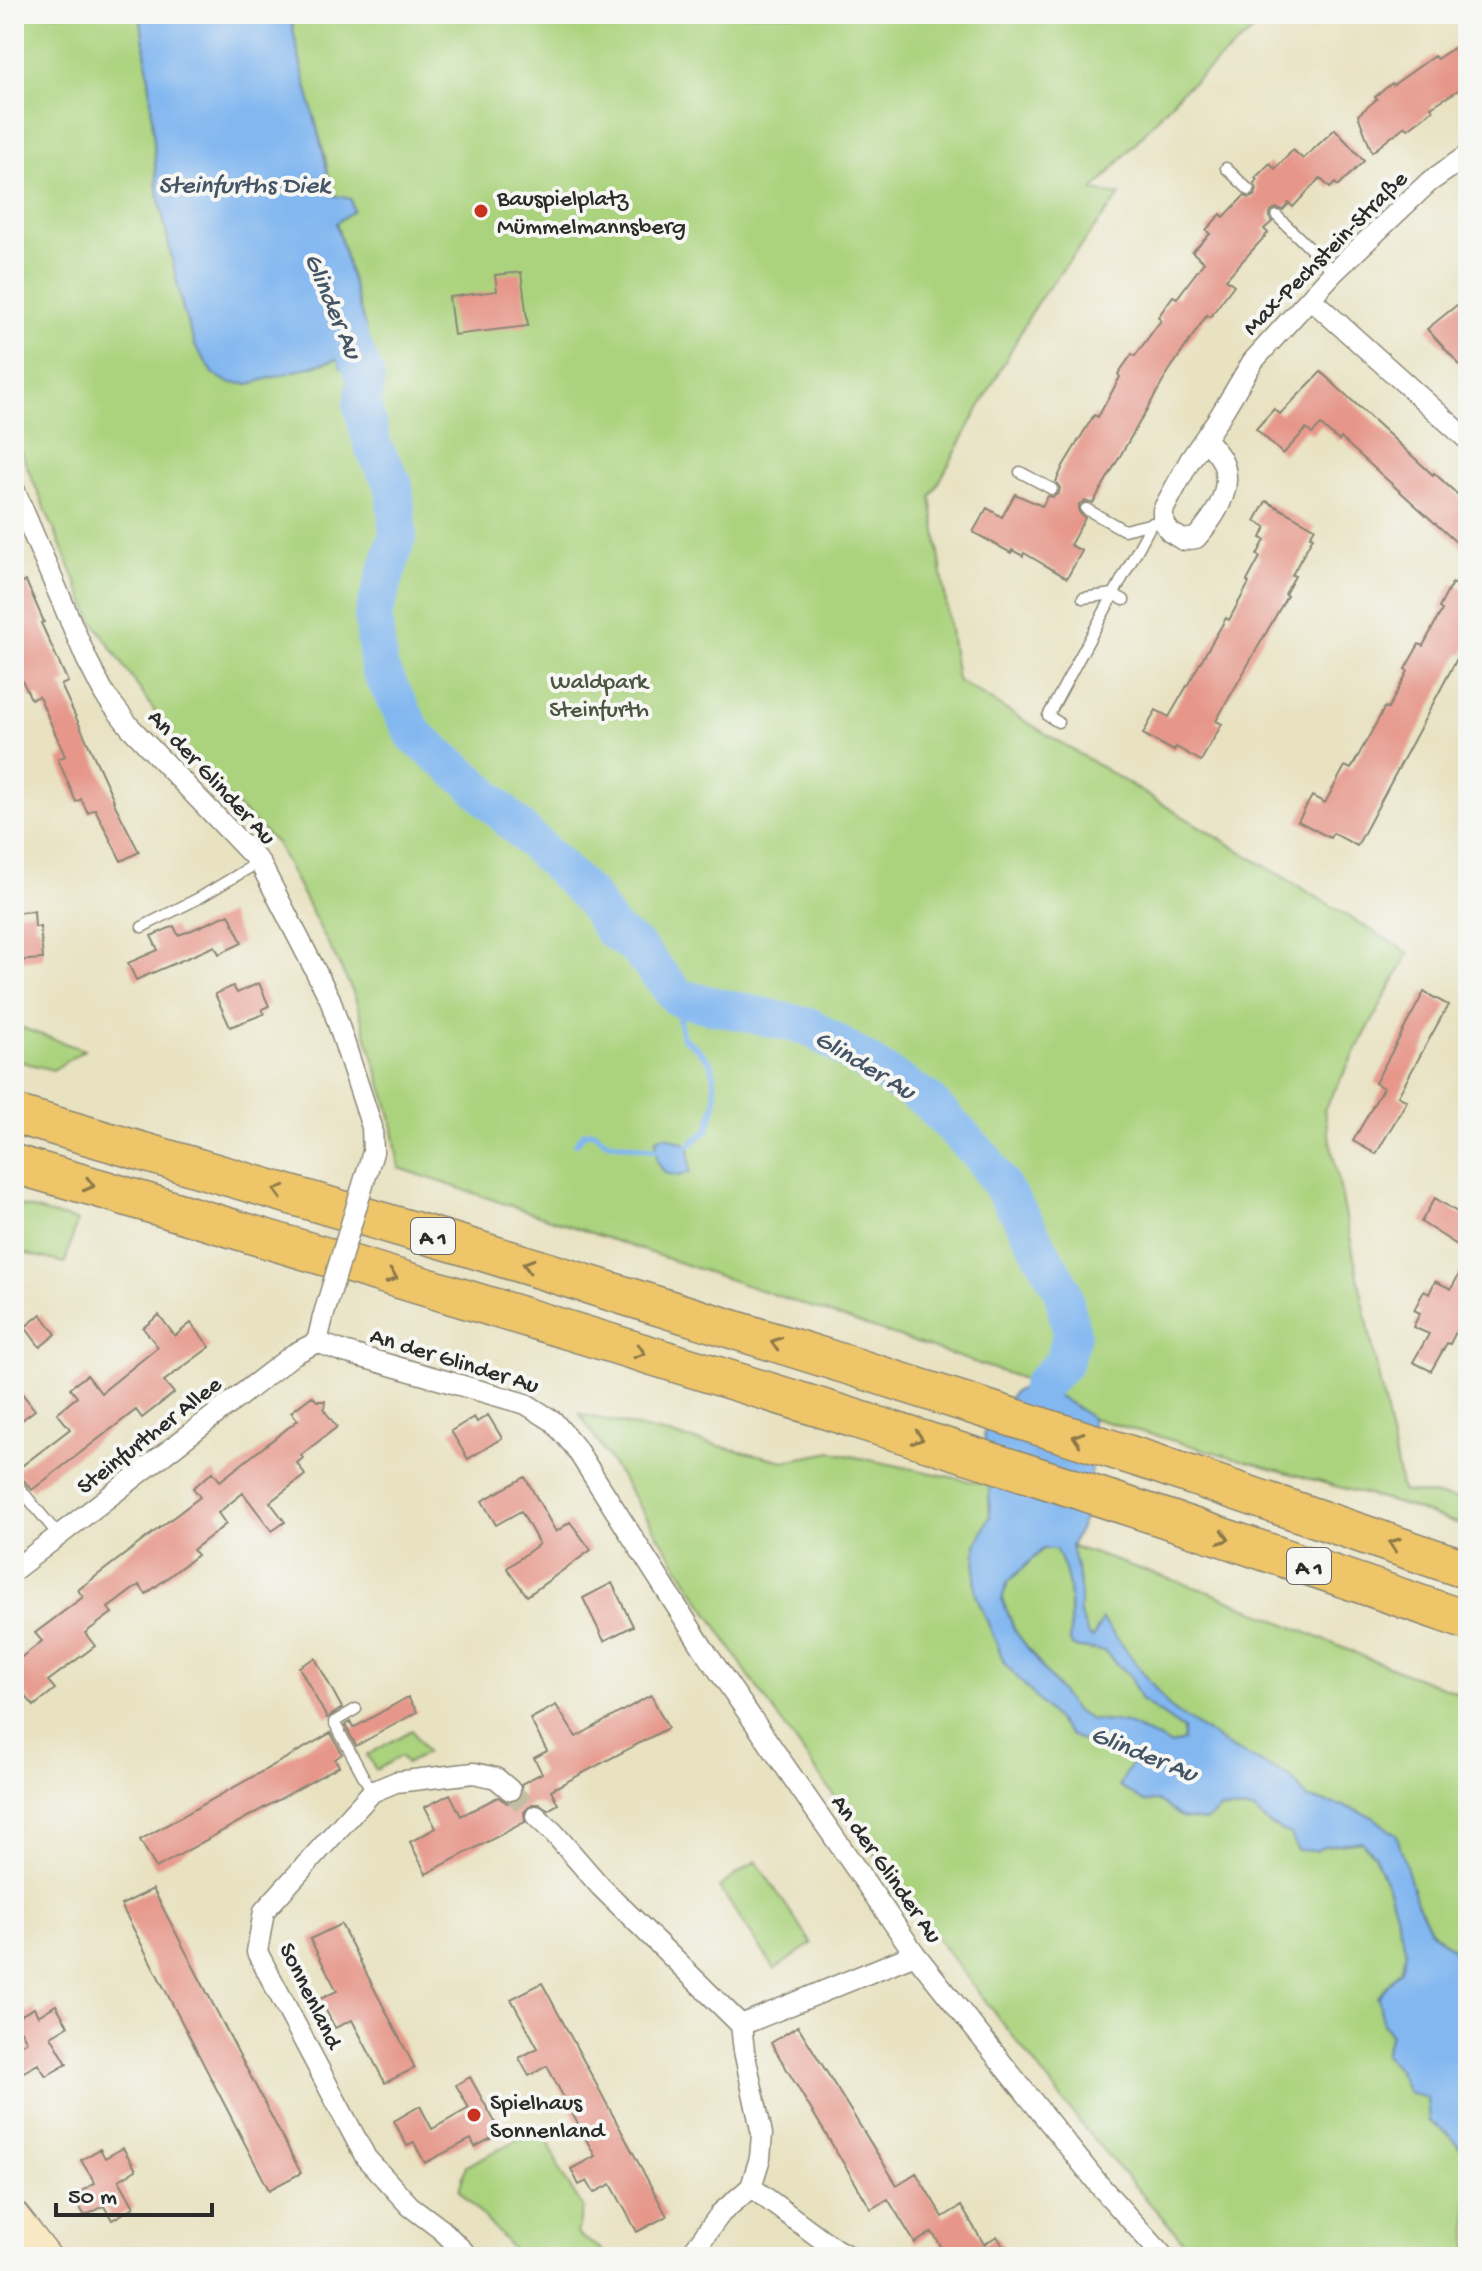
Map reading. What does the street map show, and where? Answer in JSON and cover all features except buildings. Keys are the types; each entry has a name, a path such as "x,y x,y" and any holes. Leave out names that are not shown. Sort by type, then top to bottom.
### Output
{"highway":[{"name":"A 1","path":"14,1114 443,1239 851,1366 1152,1462 1468,1570"},
{"name":"A 1","path":"14,1164 844,1414 1468,1621"}],"street":[{"name":"Max-Pechstein-Straße","path":"1158,522 1190,460 1253,361 1334,272 1429,182 1468,155"},
{"path":"1311,299 1468,440"},
{"path":"1158,522 1183,540 1196,538 1213,520 1226,489 1222,460 1205,438"},
{"name":"An der Glinder Au","path":"14,489 105,695 130,727 259,862 330,999 372,1127 373,1152 317,1342 526,1404 553,1421 575,1447 703,1648 915,1954 1100,2186 1164,2257"},
{"name":"Steinfurther Allee","path":"14,1570 294,1354 317,1342"},
{"path":"372,1792 396,1782 474,1773 496,1778 510,1790"},
{"name":"Sonnenland","path":"372,1792 264,1911 257,1952 366,2158 410,2206 442,2230 469,2257"},
{"path":"536,1816 600,1886 741,2025 762,2134 760,2158 751,2187 721,2213 689,2257"},
{"path":"741,2025 915,1954"},
{"path":"751,2187 850,2257"},
{"path":"14,2215 47,2257"}],"lane":[{"path":"1226,168 1249,190"},
{"path":"1277,216 1334,272"},
{"path":"1020,472 1052,489"},
{"path":"1086,509 1124,530 1158,522"},
{"path":"1058,722 1048,716 1113,594 1158,522"},
{"path":"1083,598 1113,594 1124,600"},
{"path":"142,927 259,862"},
{"path":"14,1481 59,1536"},
{"path":"356,1709 334,1722 372,1792"}],"green space":[{"name":"Waldpark Steinfurth","path":"14,14 140,14 150,87 157,188 172,260 296,370 338,359 366,363 367,335 336,222 325,156 298,60 290,14 1273,14 1179,94 1093,191 1120,195 1036,304 931,497 957,680 1409,953 1324,1110 1402,1491 1468,1500 1468,1527 1403,1505 1092,1418 1041,1385 399,1168 391,1116 354,994 276,843 223,793 174,740 92,619 14,436"},
{"path":"14,1025 84,1050 53,1070 14,1060"},
{"path":"14,1204 77,1221 65,1263 14,1251"},
{"path":"580,1414 784,1461 832,1452 989,1485 990,1516 976,1545 975,1592 1005,1664 1108,1749 1130,1753 1134,1762 1119,1786 1158,1801 1183,1818 1205,1821 1220,1809 1253,1810 1270,1825 1291,1835 1323,1846 1361,1841 1374,1855 1390,1892 1406,1951 1401,1969 1379,1997 1383,2024 1390,2034 1384,2055 1398,2069 1408,2092 1427,2097 1429,2121 1448,2134 1468,2156 1468,2257 1197,2257 1089,2134 916,1912 747,1673"},
{"path":"1071,1546 1212,1593 1468,1697 1468,1963 1432,1932 1417,1902 1396,1836 1373,1817 1344,1806 1308,1799 1290,1777 1231,1748 1171,1709 1102,1620 1093,1638 1088,1635 1080,1614 1080,1584 1056,1550 1068,1583 1070,1642 1074,1647 1104,1651 1130,1676 1141,1700 1183,1729 1184,1741 1170,1745 1126,1723 1091,1720 1074,1710 1015,1631 1002,1599 1008,1582 1043,1549"},
{"path":"412,1730 426,1753 406,1764 401,1756 376,1770 367,1755"},
{"path":"756,1861 812,1944 775,1969 719,1887"},
{"path":"543,2127 561,2173 583,2208 577,2234 602,2250 605,2257 520,2257 459,2190 466,2166"}],"water":[{"name":"Steinfurths Diek","path":"140,14 290,14 332,195 351,199 353,211 336,223 367,335 366,363 341,368 338,359 249,384 229,383 214,374 195,346 183,310 157,188 150,87"},
{"path":"665,1136 689,1145 690,1172 679,1176 665,1173 657,1161 656,1139"},
{"path":"1031,1382 1041,1385 1092,1418 1086,1515 1071,1546 1080,1584 1080,1614 1088,1635 1093,1638 1102,1619 1171,1709 1231,1748 1290,1777 1308,1799 1344,1806 1373,1817 1397,1836 1417,1902 1432,1932 1468,1963 1468,2156 1448,2134 1429,2121 1427,2098 1408,2093 1398,2069 1384,2055 1390,2034 1383,2024 1378,1997 1401,1969 1406,1951 1390,1892 1374,1854 1361,1841 1324,1846 1316,1851 1297,1850 1291,1835 1270,1825 1253,1810 1220,1809 1205,1821 1182,1818 1158,1801 1144,1802 1119,1786 1133,1762 1130,1753 1071,1736 1005,1664 975,1592 976,1545 990,1516 984,1433 1013,1393","holes":["1043,1549 1055,1549 1068,1582 1070,1642 1073,1647 1104,1651 1130,1676 1141,1700 1183,1729 1183,1741 1170,1745 1126,1723 1091,1720 1074,1710 1015,1631 1002,1599 1008,1582"]}],"waterway":[{"name":"Glinder Au","path":"340,317 366,378 362,405 373,447 394,485 398,535 373,616 379,668 415,736 470,781 591,898 611,929 636,947 679,998 810,1027 926,1099 983,1158 1022,1218 1062,1289 1072,1334 1063,1363 1041,1385 1037,1398 1035,1435"},
{"path":"689,1145 708,1130 716,1099 712,1064 683,1038 679,1020 686,1009 698,1002"},
{"path":"576,1144 584,1133 593,1132 607,1142 656,1150"}],"tunnel":[{"path":"510,1790 536,1816"}],"place":[{"name":"Bauspielplatz Mümmelmannsberg","path":"481,211"},
{"name":"Spielhaus Sonnenland","path":"474,2115"}]}
